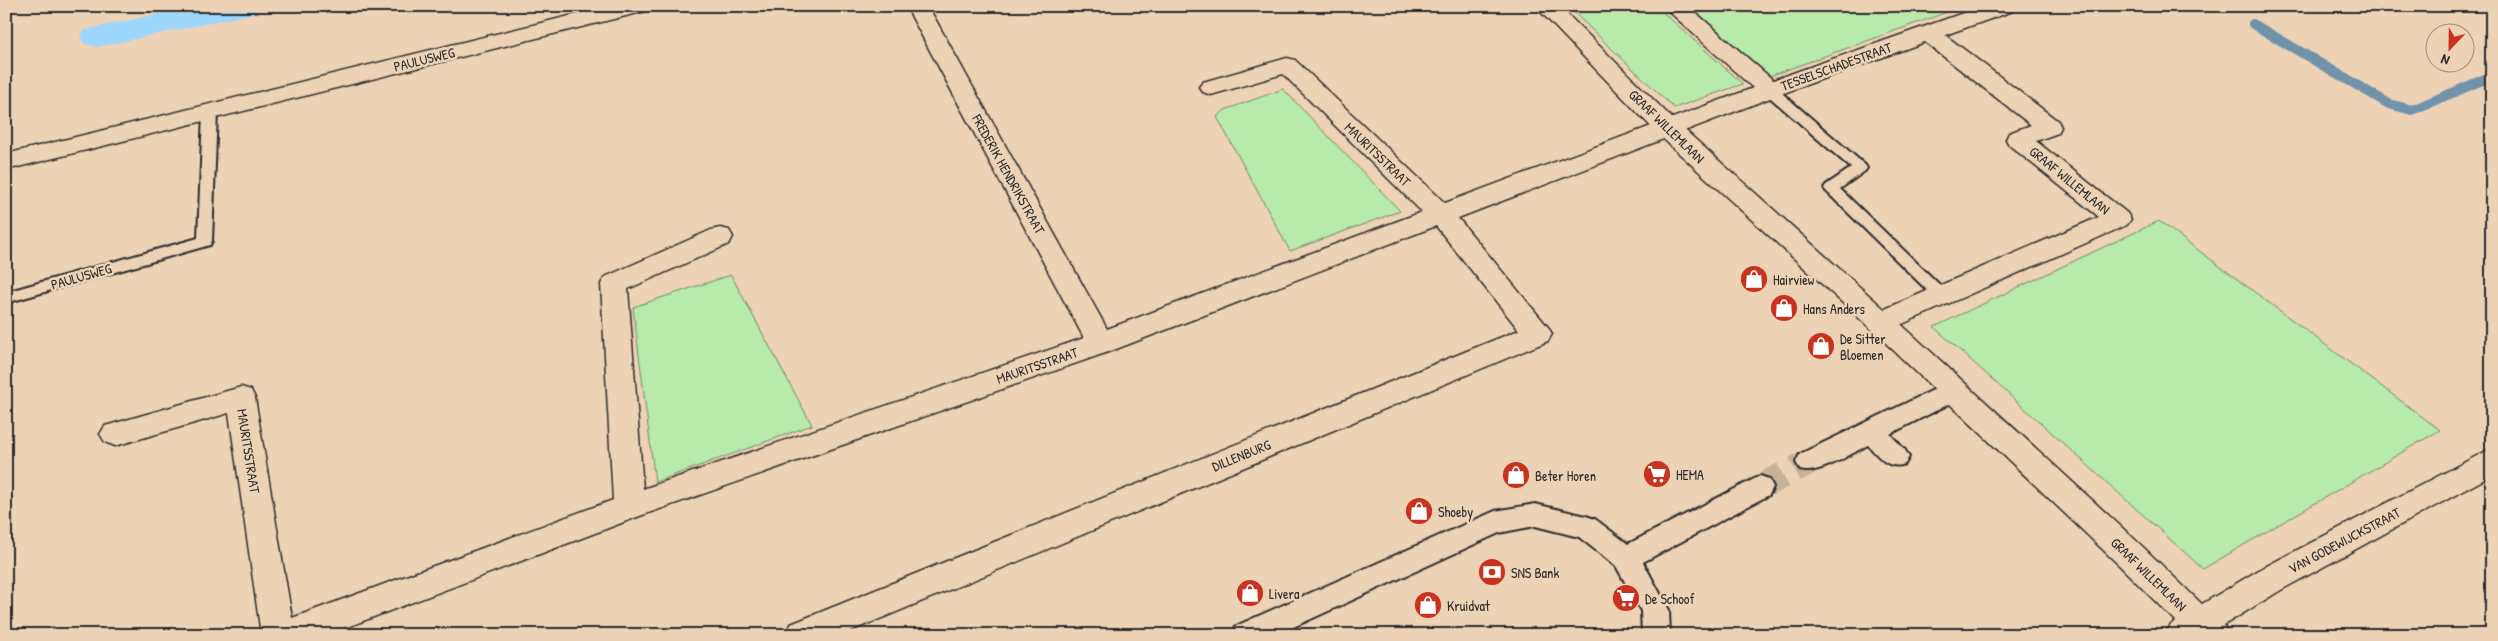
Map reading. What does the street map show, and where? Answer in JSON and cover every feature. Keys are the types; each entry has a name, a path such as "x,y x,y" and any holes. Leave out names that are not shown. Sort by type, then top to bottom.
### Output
{"street":[{"name":"PAULUSWEG","path":"6,162 638,6"},
{"name":"FREDERIK HENDRIKSTRAAT","path":"917,6 1101,343"},
{"name":"GRAAF WILLEMLAAN","path":"1546,6 1668,128 1954,390 2197,631"},
{"path":"1674,6 1770,90"},
{"name":"TESSELSCHADESTRAAT","path":"1668,128 2005,6"},
{"name":"GRAAF WILLEMLAAN","path":"1881,322 2118,219 2018,139 2050,127 1927,33"},
{"name":"MAURITSSTRAAT","path":"1211,87 1287,65 1440,214"},
{"name":"MAURITSSTRAAT","path":"286,635 629,507 1101,343 1668,128"},
{"name":"DILLENBURG","path":"803,635 1538,334 1440,214"},
{"path":"629,507 614,284 720,236"},
{"path":"1809,462 1954,390"},
{"name":"MAURITSSTRAAT","path":"115,434 241,398 278,635"},
{"path":"1871,432 1896,457"},
{"name":"VAN GODEWIJCKSTRAAT","path":"2197,631 2270,580 2491,462"},
{"path":"1626,558 1760,487"},
{"path":"1246,635 1290,625 1496,522 1535,515 1586,527 1626,558 1655,610 1656,635"}],"lane":[{"path":"1770,90 1860,168 1831,188 1941,295"},
{"name":"PAULUSWEG","path":"6,298 205,241 210,112"}],"green space":[{"path":"1567,6 1656,6 1743,84 1674,108"},
{"path":"1683,6 1964,6 1764,78"},
{"path":"1283,89 1400,211 1290,251 1217,117 1225,110"},
{"path":"2159,221 2440,430 2203,569 1934,327"},
{"path":"731,275 812,425 655,482 633,307"}],"waterway":[{"path":"97,37 243,6"},
{"path":"2253,24 2389,104 2412,110 2492,76"}],"tunnel":[{"path":"1760,487 1809,462"}],"place":[{"name":"Hairview","path":"1754,279"},
{"name":"Hans Anders","path":"1784,308"},
{"name":"De Sitter Bloemen","path":"1821,346"},
{"name":"HEMA","path":"1657,474"},
{"name":"Beter Horen","path":"1516,475"},
{"name":"Shoeby","path":"1419,511"},
{"name":"SNS Bank","path":"1492,572"},
{"name":"Livera","path":"1250,593"},
{"name":"De Schoof","path":"1626,598"},
{"name":"Kruidvat","path":"1428,605"}]}
